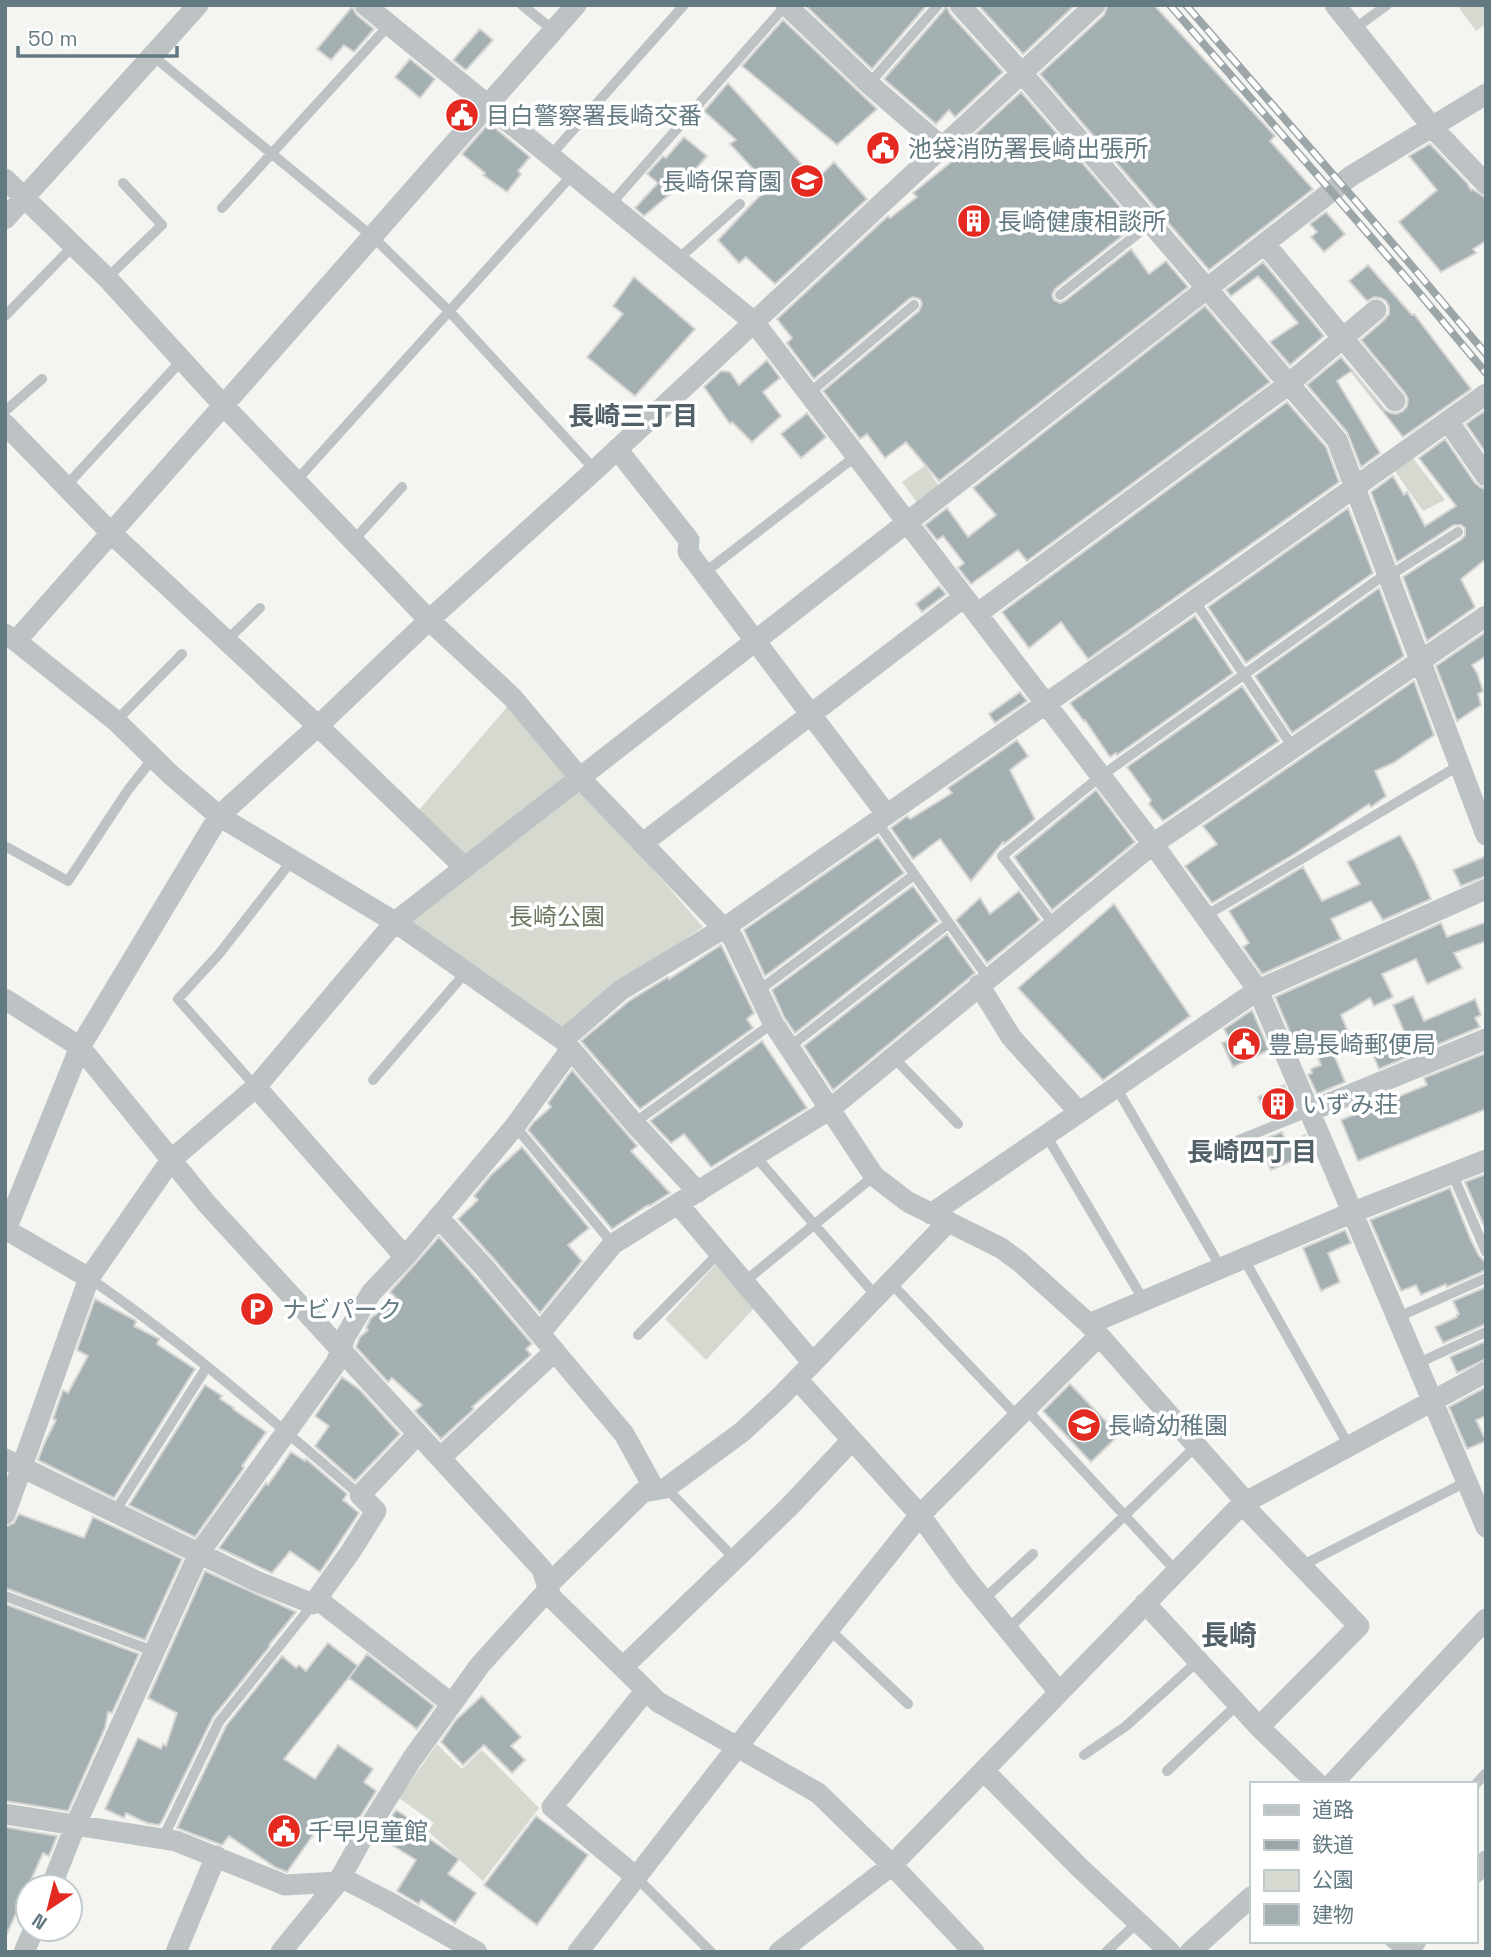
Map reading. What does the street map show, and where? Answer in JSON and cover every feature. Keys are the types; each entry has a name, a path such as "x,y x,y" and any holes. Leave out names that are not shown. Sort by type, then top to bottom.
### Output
{"street":[{"path":"5,219 198,5"},
{"path":"365,5 754,322 1153,844 1258,990 1486,1527"},
{"path":"576,5 111,533 11,637 116,721 219,816 395,922 567,1044 634,1123 698,1192"},
{"path":"786,5 869,84 942,147"},
{"path":"960,5 1022,73 1337,440 1486,835"},
{"path":"89,1278 6,1230 80,1047 219,816 1094,5"},
{"path":"1335,5 1432,127 1486,184"},
{"path":"5,1514 14,1463 89,1278 172,1160 256,1087 395,922 1351,176 1486,94"},
{"path":"5,179 107,278 224,406 429,620 512,697 580,778 733,938 773,1023 874,1176 908,1202 1001,1248 1094,1330 1244,1503 1359,1626 1259,1727"},
{"path":"1265,244 1395,401"},
{"path":"643,843 810,715 1289,385 1376,310"},
{"path":"57,1873 153,1651 199,1553 336,1363 345,1337 371,1293 405,1257 515,1126 567,1044 621,990 724,928 1486,394"},
{"path":"1448,421 1486,476"},
{"path":"11,434 111,533 466,867"},
{"path":"617,449 689,540 688,552 810,715 882,818"},
{"path":"540,1333 613,1244 830,1109 1153,844 1486,616"},
{"path":"281,1952 339,1880 412,1759 480,1665 547,1588 643,1492 660,1489 742,1432 883,1289 939,1218 1046,1135 1258,990 1486,889"},
{"path":"984,982 1011,1037 1079,1112"},
{"path":"5,999 80,1047 206,1204 542,1569 551,1597 658,1702 818,1793 892,1865 974,1952"},
{"path":"1308,1112 1486,1039"},
{"path":"256,1087 405,1257"},
{"path":"578,1952 920,1515 1022,1413 1094,1330 1144,1301 1351,1213 1486,1160"},
{"path":"678,1204 812,1363"},
{"path":"438,1217 484,1267 624,1434 660,1489"},
{"path":"440,1458 555,1351"},
{"path":"779,1952 892,1865 1244,1503 1486,1372"},
{"path":"797,1379 920,1515 983,1600 1059,1692"},
{"path":"315,1601 376,1511 360,1495 418,1434"},
{"path":"623,1667 789,1507 852,1440"},
{"path":"14,1463 256,1581 315,1601 452,1704"},
{"path":"1145,1603 1259,1727 1316,1782"},
{"path":"1334,1782 1486,1619"},
{"path":"636,1877 552,1807 646,1690"},
{"path":"984,1771 1079,1867 1170,1952"},
{"path":"5,1814 176,1841 285,1885 339,1880 387,1901 476,1952"},
{"path":"176,1952 216,1856"},
{"path":"1190,1952 1250,1898"}],"lane":[{"path":"522,5 554,31"},
{"path":"550,156 684,5"},
{"path":"610,205 786,5"},
{"path":"869,84 939,5"},
{"path":"1354,30 1387,5"},
{"path":"222,208 389,25"},
{"path":"153,56 373,237 449,311 595,470"},
{"path":"296,481 573,174"},
{"path":"107,278 162,225 123,183"},
{"path":"677,260 740,204"},
{"path":"1060,295 1150,224"},
{"path":"5,316 74,245"},
{"path":"808,394 914,305"},
{"path":"66,486 182,360"},
{"path":"5,411 42,379"},
{"path":"705,573 856,456"},
{"path":"353,541 402,487"},
{"path":"1054,925 1002,856 1101,776 1244,674 1388,575 1458,532"},
{"path":"1194,600 1294,749"},
{"path":"227,640 260,608"},
{"path":"116,721 182,654"},
{"path":"5,846 68,881 153,757"},
{"path":"1205,916 1460,765"},
{"path":"882,818 914,875 949,923 984,982"},
{"path":"256,1087 178,999 219,954 293,859"},
{"path":"758,991 914,875"},
{"path":"788,1048 949,923"},
{"path":"373,1080 466,972"},
{"path":"634,1123 773,1023"},
{"path":"894,1058 958,1124"},
{"path":"1116,1087 1221,1268"},
{"path":"1207,1153 1308,1112"},
{"path":"515,1126 613,1244"},
{"path":"1046,1135 1144,1301"},
{"path":"755,1157 814,1225 1022,1413 1126,1516 1177,1571"},
{"path":"1452,1173 1486,1252"},
{"path":"744,1282 874,1176"},
{"path":"638,1335 719,1253"},
{"path":"1244,1259 1349,1446"},
{"path":"89,1278 135,1310 360,1495"},
{"path":"1396,1318 1486,1278"},
{"path":"1416,1364 1486,1332"},
{"path":"114,1513 206,1368"},
{"path":"1008,1629 1196,1446"},
{"path":"1301,1566 1466,1482"},
{"path":"660,1489 735,1559"},
{"path":"983,1600 1033,1554"},
{"path":"5,1596 153,1651"},
{"path":"163,1838 219,1722 315,1601"},
{"path":"829,1629 908,1704"},
{"path":"1084,1755 1126,1726 1198,1661"},
{"path":"1167,1771 1238,1704"},
{"path":"636,1877 711,1952"},
{"path":"1106,1952 1138,1922"}],"green space":[{"path":"1457,5 1486,5 1486,24 1476,31"},
{"path":"1413,458 1445,500 1423,511 1392,467"},
{"path":"925,466 941,489 919,505 902,482"},
{"name":"長崎公園","path":"507,707 570,776 465,868 413,817"},
{"name":"長崎公園","path":"578,789 584,790 703,927 618,983 570,1026 554,1026 395,922"},
{"path":"718,1262 755,1307 706,1360 665,1319"},
{"path":"437,1744 462,1769 482,1750 539,1808 483,1881 428,1831 434,1823 399,1798"}],"building":[{"path":"805,5 927,5 872,69"},
{"path":"946,5 950,14 1003,72 955,117 949,110 936,124 884,79"},
{"path":"978,5 1075,5 1023,54"},
{"path":"1108,5 1154,5 1275,136 1270,141 1313,189 1209,270 1040,74 1104,15"},
{"path":"352,7 357,15 374,29 354,52 344,45 331,60 317,49"},
{"path":"783,20 877,109 837,145 742,66"},
{"path":"480,29 493,40 466,70 453,60"},
{"path":"410,59 435,79 420,98 395,77"},
{"path":"728,83 816,180 834,162 867,199 775,284 746,257 739,263 718,240 769,186 730,144 736,140 704,111"},
{"path":"1021,92 1136,225 1055,289 1052,295 1054,300 1060,303 1065,301 1131,249 1149,274 1166,261 1188,287 939,481 906,442 885,458 867,434 860,439 823,391 919,311 922,304 920,299 909,299 814,379 787,343 792,338 777,319 888,216 890,218 917,197 913,193 977,141 973,136"},
{"path":"489,123 530,157 518,171 521,174 507,192 483,175 485,173 462,154"},
{"path":"684,137 707,156 676,189 644,216 635,208 658,183 647,174 663,156 666,158"},
{"path":"1430,144 1471,190 1486,198 1486,241 1473,249 1476,253 1441,272 1399,222 1437,190 1409,156"},
{"path":"1326,212 1345,234 1324,252 1311,237 1317,232 1310,224"},
{"path":"1263,262 1324,336 1290,365 1270,342 1298,323 1267,286 1258,276 1231,296 1226,290"},
{"path":"1368,265 1412,315 1414,314 1471,389 1403,437 1351,371 1337,381 1380,453 1361,467 1347,432 1307,385 1341,357 1385,410 1397,414 1407,406 1405,393 1361,340 1389,314 1386,301 1374,297 1367,301 1349,281"},
{"path":"634,277 695,329 635,396 587,357 623,314 613,306"},
{"path":"1205,306 1270,382 1027,561 1018,550 971,584 958,568 964,563 943,536 937,540 925,525 947,508 968,537 996,515 973,488"},
{"path":"767,360 780,378 763,392 781,416 752,442 732,422 730,424 704,387 721,371 730,372 739,385"},
{"path":"1287,402 1326,447 1339,482 1088,659 1061,622 1029,648 1002,612"},
{"path":"1483,412 1486,416 1486,453 1466,424"},
{"path":"807,413 826,437 801,458 781,434"},
{"path":"1445,439 1475,483 1486,489 1486,559 1461,579 1475,607 1427,641 1403,577 1462,539 1465,528 1454,525 1397,562 1371,492 1393,476 1404,495 1407,492 1425,526 1456,506 1419,458"},
{"path":"1348,508 1373,573 1246,663 1208,607"},
{"path":"939,586 946,594 922,612 916,604"},
{"path":"1379,588 1404,656 1292,733 1255,676"},
{"path":"1195,616 1233,673 1117,755 1116,753 1110,757 1070,703"},
{"path":"1486,632 1486,656 1472,665 1483,691 1478,694 1481,705 1457,721 1436,666"},
{"path":"1414,681 1434,735 1393,763 1375,771 1386,796 1212,903 1185,866 1217,844 1203,826"},
{"path":"1242,686 1279,741 1163,821 1149,804 1151,800 1127,767"},
{"path":"1020,692 1027,701 995,723 989,714"},
{"path":"1017,740 1028,756 1010,770 1035,819 1004,844 1003,842 971,881 940,839 913,859 891,828 907,816 910,819 952,793 948,788"},
{"path":"1096,790 1135,842 1052,910 1014,857"},
{"path":"1400,835 1431,899 1383,920 1371,901 1331,919 1341,939 1262,974 1243,947 1249,943 1229,911 1303,867 1322,901 1360,884 1347,862"},
{"path":"878,837 904,873 765,976 744,930"},
{"path":"1486,856 1486,876 1461,886 1453,870"},
{"path":"913,886 938,921 795,1033 784,1017 772,990"},
{"path":"1019,891 1040,920 987,963 956,920 980,898 990,914"},
{"path":"1114,904 1190,1016 1103,1080 1018,988"},
{"path":"1486,922 1486,941 1454,953 1462,968 1427,984 1416,959 1382,974 1393,997 1374,1006 1370,998 1341,1015 1355,1048 1335,1057 1345,1082 1317,1094 1308,1075 1312,1073 1311,1069 1321,1065 1307,1033 1293,1039 1275,997 1441,923 1447,937"},
{"path":"947,934 975,973 833,1090 804,1046"},
{"path":"721,945 754,1013 747,1019 753,1028 640,1109 581,1041 629,1001"},
{"path":"1413,996 1424,1021 1475,999 1481,1015 1475,1018 1480,1027 1379,1069 1370,1048 1405,1034 1393,1005"},
{"path":"1252,1010 1269,1050 1233,1067 1222,1043 1230,1040 1224,1029"},
{"path":"762,1041 807,1108 711,1167 684,1134 671,1143 650,1121"},
{"path":"1486,1053 1486,1109 1358,1161 1341,1120 1427,1085 1424,1078"},
{"path":"572,1070 637,1146 631,1151 670,1193 612,1229 528,1130 551,1107 548,1103"},
{"name":"いずみ荘","path":"1284,1085 1293,1106 1267,1117 1258,1097"},
{"path":"1282,1132 1286,1143 1305,1135 1313,1152 1271,1170 1259,1141"},
{"path":"522,1147 589,1228 568,1245 582,1261 540,1313 458,1219 478,1200 474,1196 491,1175"},
{"path":"1486,1174 1486,1231 1465,1182"},
{"path":"1450,1188 1470,1238 1479,1256 1486,1263 1486,1270 1421,1295 1416,1285 1401,1291 1370,1220"},
{"path":"1345,1230 1351,1243 1328,1253 1340,1282 1321,1291 1303,1248"},
{"path":"439,1237 532,1344 526,1349 531,1355 472,1407 474,1409 441,1439 415,1411 422,1405 392,1378 388,1382 356,1347 360,1337 368,1330 366,1328 371,1318 396,1298 390,1292"},
{"path":"1486,1287 1486,1324 1443,1343 1435,1327 1457,1317 1459,1314 1453,1301"},
{"path":"95,1299 135,1320 134,1326 159,1339 157,1344 195,1369 114,1498 38,1460 56,1420 53,1419 63,1390 68,1393 88,1356 77,1350"},
{"path":"1486,1341 1486,1359 1457,1373 1450,1357"},
{"path":"342,1377 360,1390 400,1434 355,1481 315,1446 329,1426 315,1416"},
{"path":"1070,1384 1119,1435 1091,1462 1043,1411"},
{"path":"205,1385 266,1432 195,1537 129,1505"},
{"path":"1486,1387 1486,1416 1476,1420 1486,1441 1467,1449 1449,1407"},
{"path":"291,1452 305,1461 306,1459 347,1494 343,1500 359,1513 320,1572 290,1551 272,1573 219,1548"},
{"path":"19,1514 84,1538 93,1517 182,1559 145,1640 5,1588 5,1527 14,1523"},
{"path":"205,1571 296,1612 213,1717 159,1825 147,1823 126,1813 124,1818 105,1809 138,1738 161,1749 163,1744 166,1746 177,1713 148,1698"},
{"path":"5,1604 139,1654 112,1713 108,1712 105,1728 68,1811 5,1801"},
{"path":"328,1643 358,1666 367,1654 434,1706 417,1729 349,1678 357,1667 284,1759 315,1779 338,1745 373,1769 364,1782 376,1791 347,1838 322,1822 287,1872 229,1836 222,1845 177,1828 226,1726 282,1656 296,1668 299,1665 306,1671"},
{"path":"482,1696 521,1737 511,1746 525,1760 512,1773 484,1745 463,1765 441,1742 456,1720"},
{"path":"396,1810 424,1828 421,1833 459,1859 448,1874 476,1893 455,1923 421,1900 419,1904 397,1891 416,1860 379,1837"},
{"path":"536,1816 588,1855 537,1925 484,1885"},
{"path":"5,1827 57,1836 49,1856 43,1853 34,1873 14,1873 14,1918 5,1938"}],"railway":[{"path":"1170,5 1486,373"},
{"path":"1186,5 1486,354"}],"place":[{"name":"目白警察署長崎交番","path":"462,115"},
{"name":"池袋消防署長崎出張所","path":"883,148"},
{"name":"長崎保育園","path":"807,181"},
{"name":"長崎健康相談所","path":"974,221"},
{"name":"豊島長崎郵便局","path":"1244,1044"},
{"name":"いずみ荘","path":"1278,1104"},
{"name":"ナビパーク","path":"257,1309"},
{"name":"長崎幼稚園","path":"1084,1425"},
{"name":"千早児童館","path":"284,1831"}],"district":[{"name":"長崎三丁目","path":"633,416"},
{"name":"長崎四丁目","path":"1252,1152"},
{"name":"長崎","path":"1229,1635"}]}
